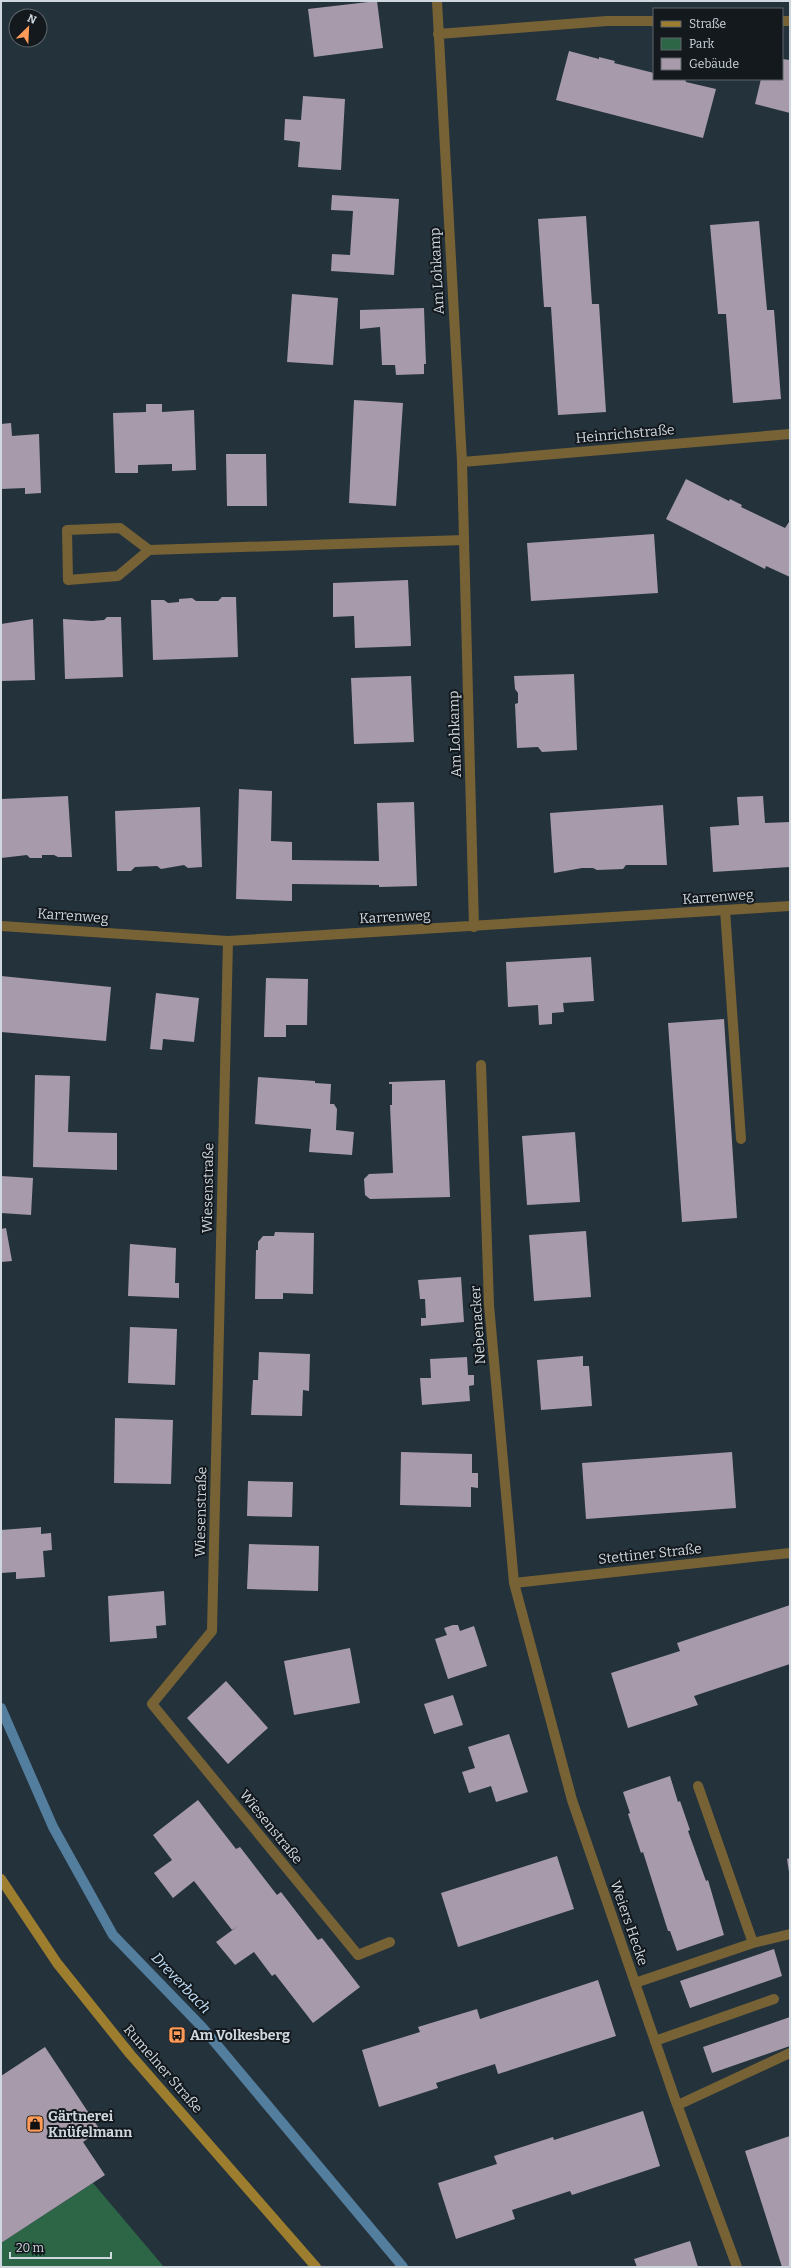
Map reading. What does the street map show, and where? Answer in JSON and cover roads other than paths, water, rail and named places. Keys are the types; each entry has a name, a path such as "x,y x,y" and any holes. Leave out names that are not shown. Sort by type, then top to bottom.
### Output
{"street":[{"name":"Am Lohkamp","path":"437,1 462,462 474,927"},
{"path":"438,34 607,21 653,21"},
{"name":"Heinrichstraße","path":"462,462 790,434"},
{"path":"149,550 120,528 67,530 68,580 118,576 149,550 464,540"},
{"name":"Karrenweg","path":"1,926 228,940 474,927 790,906"},
{"path":"725,910 741,1139"},
{"name":"Wiesenstraße","path":"228,940 212,1631 152,1704 358,1955 390,1942"},
{"name":"Nebenacker","path":"481,1065 490,1305 514,1583"},
{"name":"Stettiner Straße","path":"514,1583 790,1553"},
{"name":"Weiers Hecke","path":"514,1583 572,1800 655,2041 737,2267"},
{"path":"698,1786 753,1943"},
{"name":"Rumelner Straße","path":"1,1879 57,1962 130,2054 316,2267"},
{"path":"635,1983 753,1943 790,1934"},
{"path":"655,2041 774,1999"},
{"path":"678,2105 790,2053"}],"waterway":[{"name":"Dreverbach","path":"1,1708 53,1827 113,1935 202,2027 403,2267"}],"place":[{"name":"Am Volkesberg","path":"177,2035"},
{"name":"Gärtnerei Knüfelmann","path":"35,2124"}]}
